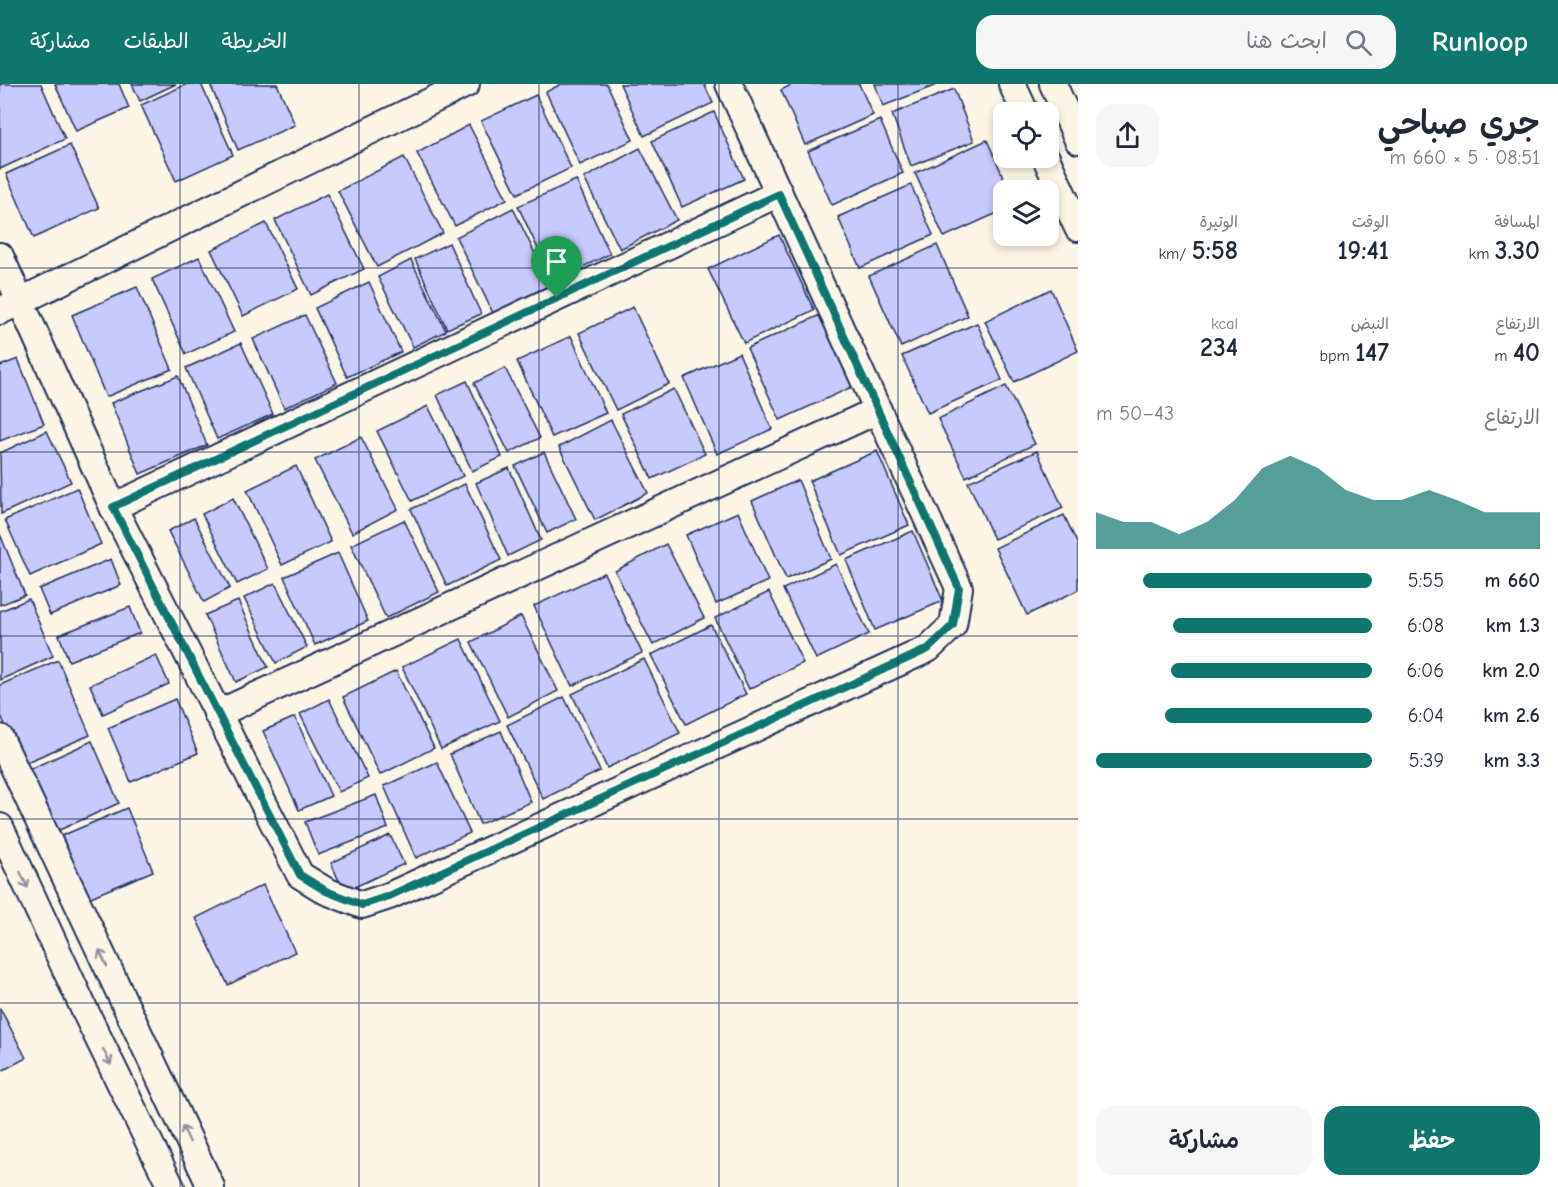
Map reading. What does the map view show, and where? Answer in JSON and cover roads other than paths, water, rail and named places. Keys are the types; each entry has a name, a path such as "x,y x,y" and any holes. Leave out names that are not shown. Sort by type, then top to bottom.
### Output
{"street":[{"path":"10,306 466,84"},
{"path":"0,256 10,306 300,875 326,891 362,905 389,896 928,649 953,625 959,588 729,84"},
{"path":"1012,84 1020,102"},
{"path":"1053,84 1078,140"},
{"path":"1051,168 1078,228"},
{"path":"113,507 779,194"},
{"path":"217,714 878,410"},
{"path":"0,738 207,1186"},
{"path":"0,827 86,1013 171,1187"}]}
